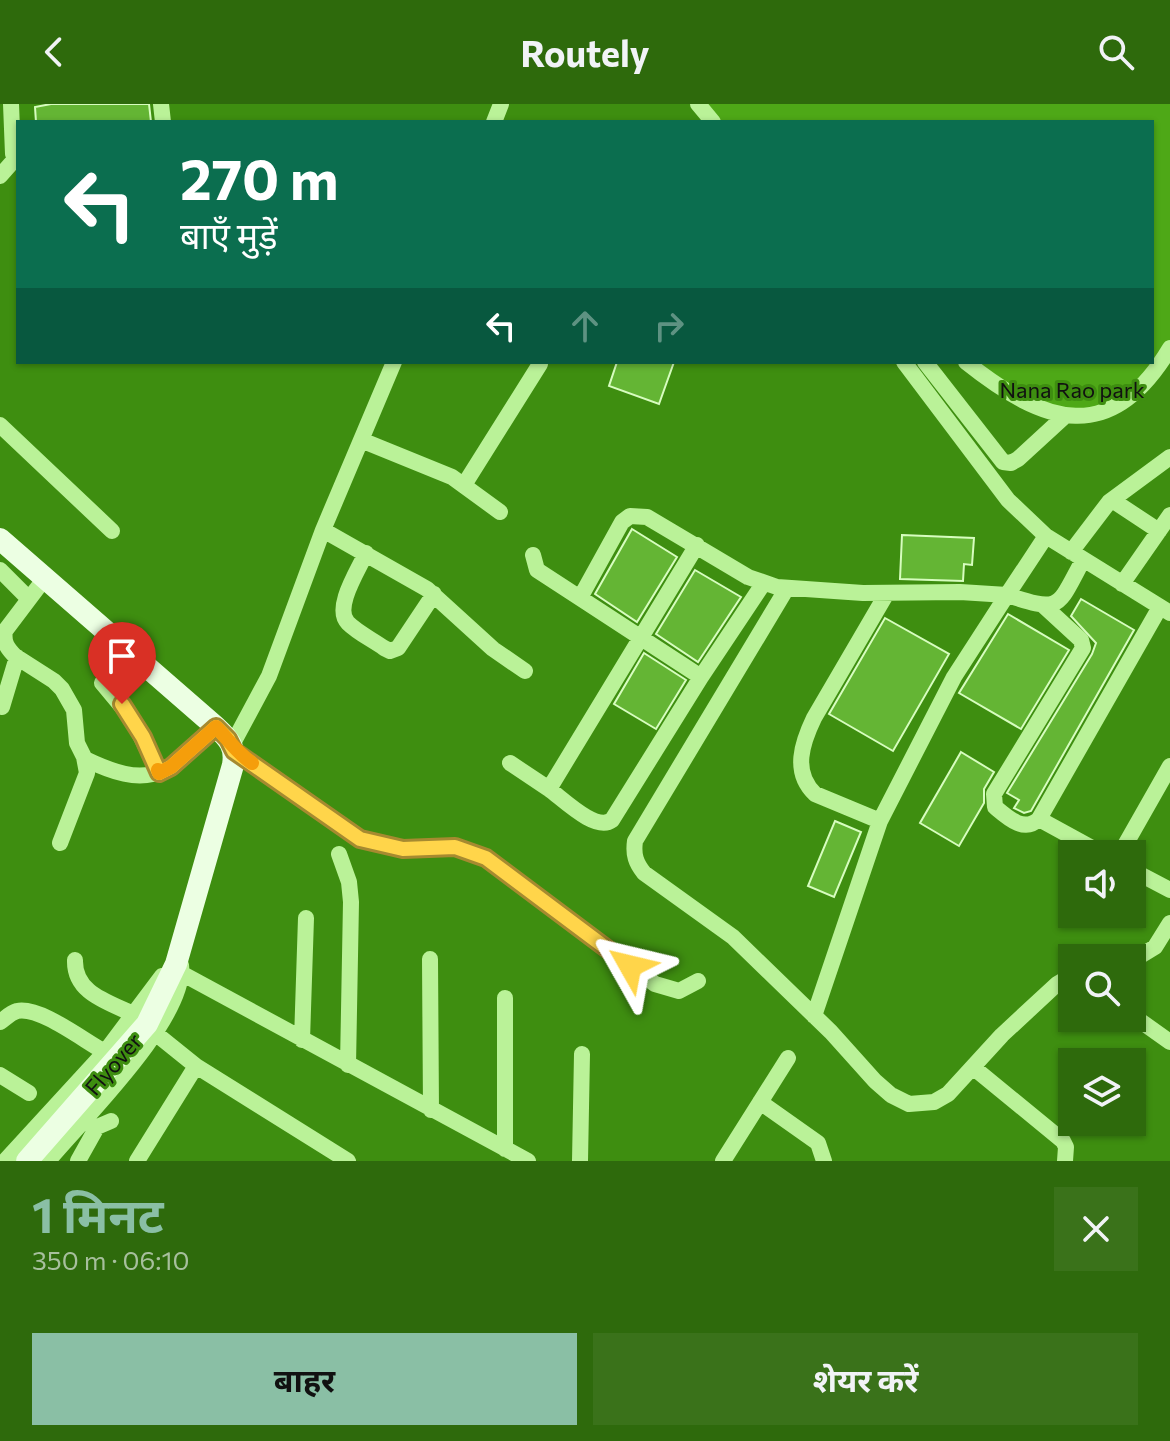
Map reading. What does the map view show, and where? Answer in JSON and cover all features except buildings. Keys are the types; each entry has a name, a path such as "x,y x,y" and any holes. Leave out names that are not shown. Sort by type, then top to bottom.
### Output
{"main road":[{"path":"0,539 216,727 233,748"},
{"name":"Flyover","path":"27,1161 147,1024 177,969 230,777 233,748"}],"street":[{"path":"0,176 16,160 11,104"},
{"path":"698,104 711,120"},
{"path":"969,364 1005,389 1042,408 1066,415 1091,415 1123,404 1141,390 1170,348"},
{"path":"393,364 323,530 269,676 233,748 360,839 403,849 455,847 470,851 486,858 655,984 679,991 698,981"},
{"path":"464,485 540,364"},
{"path":"580,598 622,522 630,516 647,517 763,584 887,593 1007,595 1044,606 1081,640 1083,648 993,799 995,807 1017,823 1029,826 1039,819 1165,610 1046,536 1008,500 905,364"},
{"path":"927,364 1003,462 1011,463 1018,459 1066,415"},
{"path":"0,425 112,531"},
{"path":"361,440 452,477 500,512"},
{"path":"1044,606 1059,602 1077,556 1099,513 1170,457"},
{"path":"1112,500 1159,531"},
{"path":"1122,584 1170,515"},
{"path":"323,530 434,594 493,649 525,671"},
{"path":"814,1016 880,821 954,677 1046,536"},
{"path":"549,789 697,545"},
{"path":"366,553 343,602 343,612 347,622 384,648 390,651 398,648 434,594"},
{"path":"533,555 537,570 701,677"},
{"path":"0,570 28,598"},
{"path":"45,578 5,631 4,638 8,650 54,681 71,701 77,743 85,759 87,773 60,843"},
{"path":"510,763 596,823 607,824 763,584"},
{"path":"787,588 635,841 634,853 644,873 733,937 875,1081 891,1095 909,1104 934,1102 948,1094 1022,1016 1058,983"},
{"path":"880,821 815,794 808,787 800,761 805,735 887,593"},
{"path":"2,707 6,674 17,657"},
{"path":"102,683 132,719 159,773"},
{"path":"85,759 118,774 159,773 171,767 216,727"},
{"path":"1128,840 1170,766"},
{"path":"1039,819 1077,840"},
{"path":"339,854 349,882 351,902 348,1065"},
{"path":"1146,877 1170,890"},
{"path":"302,1040 306,918"},
{"path":"1146,952 1155,947 1170,923"},
{"path":"430,959 431,1110"},
{"path":"75,960 75,972 82,986 135,1015"},
{"path":"5,1161 177,969"},
{"path":"48,1161 144,1050 178,989 177,969"},
{"path":"177,969 528,1161"},
{"path":"505,998 505,1149"},
{"path":"0,1022 20,1011 41,1015 105,1052"},
{"path":"1146,1025 1170,1042"},
{"path":"155,1033 196,1066 348,1161"},
{"path":"580,1161 582,1054"},
{"path":"723,1161 788,1058"},
{"path":"137,1161 196,1066"},
{"path":"974,1068 1063,1141 1065,1161"},
{"path":"0,1075 29,1093"},
{"path":"760,1102 818,1143 824,1161"},
{"path":"78,1161 97,1127 111,1121"}],"green space":[{"name":"Nana Rao park","path":"706,104 1170,104 1170,356 1143,393 1067,421 967,364 1154,364 1154,120 718,120"}],"slow traffic":[{"path":"158,770 159,773 171,767 216,727 234,751 252,763"}],"route":[{"path":"122,704 143,737 159,773 171,767 216,727 234,751 360,839 403,849 455,847 486,858 630,966"}]}
